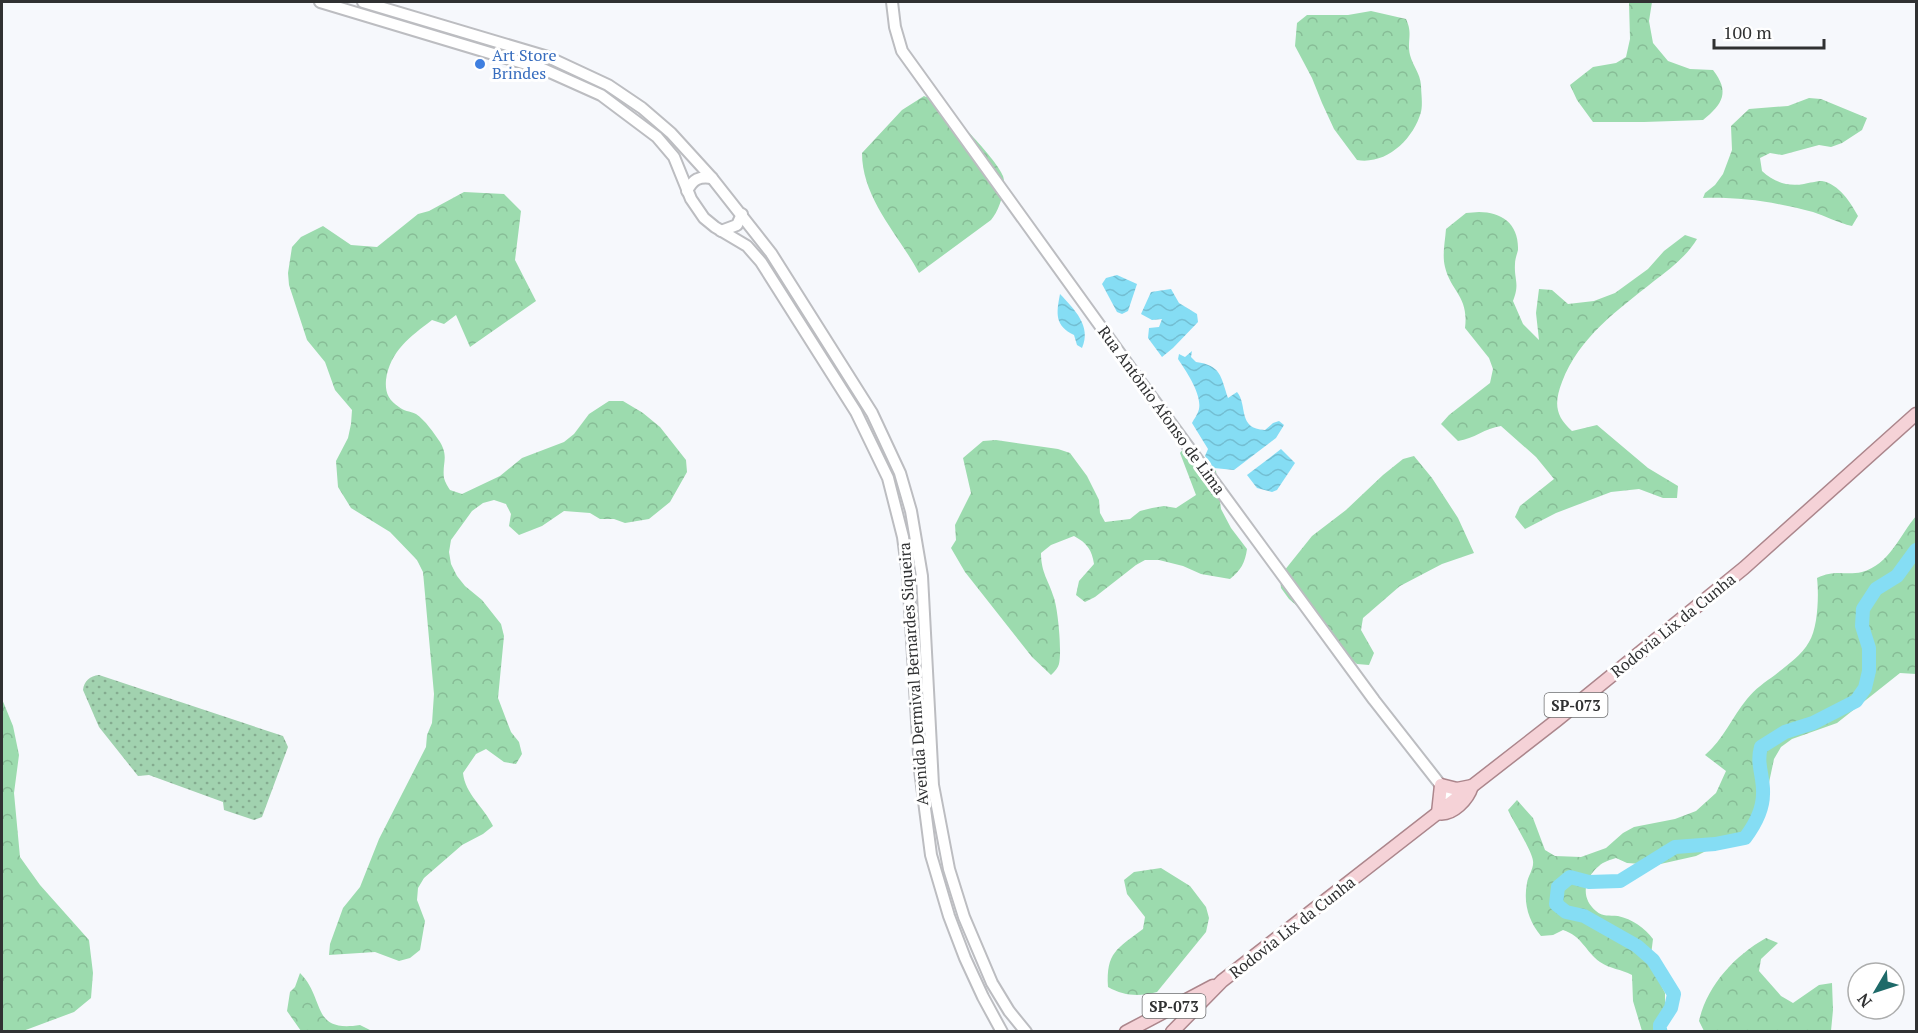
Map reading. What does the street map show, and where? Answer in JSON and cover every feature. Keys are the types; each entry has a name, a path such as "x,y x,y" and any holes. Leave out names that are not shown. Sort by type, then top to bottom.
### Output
{"main road":[{"name":"Avenida Dermival Bernardes Siqueira","path":"320,2 543,69 601,94 657,137 674,157 687,191 704,218 747,246 761,262 856,412 888,478 903,537 908,575 920,770 931,855 949,916 965,957 1002,1032"},
{"name":"Avenida Dermival Bernardes Siqueira","path":"363,2 530,51 579,70 608,85 642,108 671,133 712,178 771,253 872,413 900,473 911,511 922,576 933,785 939,827 964,917 992,983 1009,1011 1026,1032"},
{"name":"Rua Antônio Afonso de Lima","path":"892,2 895,27 902,51 1137,378 1360,682 1456,803"},
{"path":"687,191 694,180 699,177 712,178"},
{"path":"721,231 737,225 742,214"},
{"name":"Rodovia Lix da Cunha","path":"1172,1032 1222,981 1438,813 1443,814 1469,796 1472,786 1744,568 1917,414"},
{"path":"1438,813 1442,785 1456,789 1472,786"},
{"name":"Rodovia Lix da Cunha","path":"1128,1031 1222,981"}],"green space":[{"path":"1629,2 1652,2 1649,21 1653,43 1668,61 1690,69 1713,70 1723,91 1722,97 1715,109 1703,120 1593,122 1577,100 1570,85 1593,67 1616,63 1626,57 1630,39"},
{"path":"1371,11 1406,19 1409,29 1410,55 1420,81 1422,109 1412,132 1405,141 1388,154 1368,161 1357,160 1334,129 1295,46 1297,23 1307,15 1348,15"},
{"path":"924,96 944,107 984,149 1003,176 1004,187 999,205 991,220 919,273 875,201 868,186 862,153 902,110"},
{"path":"1809,98 1821,99 1867,118 1862,130 1831,147 1819,145 1782,155 1770,153 1760,158 1762,171 1776,181 1786,184 1798,185 1822,181 1834,186 1848,200 1858,216 1852,226 1813,212 1772,203 1745,199 1703,198 1723,174 1732,150 1731,126 1749,109 1788,106"},
{"path":"464,192 504,194 521,211 515,260 536,301 470,347 456,315 444,324 432,320 402,346 392,361 386,380 388,395 392,402 416,414 440,442 445,456 444,478 450,490 462,494 500,476 522,458 564,442 574,434 589,414 609,401 623,401 660,427 686,460 687,472 670,502 649,519 625,523 614,519 600,519 590,513 564,511 542,526 519,535 509,526 511,514 506,504 494,500 483,503 472,511 451,540 449,552 451,564 465,586 482,600 501,624 504,636 498,698 511,732 519,742 522,754 516,764 504,762 486,749 476,754 463,773 467,787 493,826 462,845 424,878 418,888 417,900 425,921 420,950 410,958 399,961 375,952 329,955 330,944 343,908 360,887 379,839 426,747 427,735 432,723 434,694 423,572 417,560 390,532 351,508 338,487 336,461 348,438 352,410 335,390 325,362 307,340 289,285 288,273 292,247 301,237 323,226 351,245 377,247 418,214 429,211"},
{"path":"1479,212 1502,217 1508,221 1516,233 1518,250 1515,262 1516,290 1513,301 1523,324 1539,340 1536,313 1539,289 1552,290 1568,304 1594,301 1615,293 1648,269 1664,251 1685,235 1697,239 1678,262 1614,314 1589,338 1569,366 1559,390 1557,403 1562,420 1572,431 1597,425 1648,468 1678,486 1677,498 1663,498 1639,489 1611,492 1556,513 1525,529 1515,517 1520,506 1554,479 1536,457 1501,426 1458,441 1441,424 1490,383 1493,369 1489,358 1465,328 1466,317 1462,301 1448,275 1444,262 1446,229 1466,213"},
{"path":"996,440 1058,449 1070,453 1087,476 1099,500 1100,513 1105,522 1130,519 1140,511 1152,508 1164,506 1176,508 1196,495 1180,453 1187,444 1197,450 1216,471 1221,509 1231,528 1247,549 1242,566 1230,579 1201,574 1183,566 1159,560 1145,560 1085,602 1076,595 1079,581 1094,564 1086,544 1074,536 1051,545 1041,553 1041,560 1052,592 1059,631 1059,664 1051,675 1032,657 965,572 951,548 956,540 955,525 971,493 963,458 983,441"},
{"path":"1414,456 1432,478 1458,518 1474,553 1442,564 1400,586 1363,618 1361,630 1374,653 1369,665 1357,664 1331,635 1289,599 1281,588 1280,576 1312,536 1346,510 1403,459"},
{"path":"1916,516 1916,674 1900,673 1837,723 1792,739 1781,747 1774,759 1760,825 1739,841 1696,856 1656,865 1627,863 1616,858 1601,865 1590,876 1586,894 1596,911 1604,915 1623,917 1642,928 1653,939 1650,963 1665,993 1665,1025 1668,1031 1642,1031 1633,1001 1632,975 1600,962 1575,936 1563,930 1553,935 1541,936 1533,924 1526,898 1527,883 1533,867 1532,856 1508,810 1517,800 1533,818 1545,850 1555,856 1581,857 1606,848 1623,833 1634,827 1675,819 1696,811 1716,793 1726,771 1705,755 1717,742 1750,695 1802,652 1809,642 1816,620 1817,578 1835,573 1862,572 1880,563"},
{"path":"99,675 283,736 288,747 262,817 254,820 224,810 223,802 149,775 138,776 99,727 83,690 88,680"},
{"path":"2,699 13,726 19,755 14,793 20,857 40,885 89,940 93,973 91,998 74,1012 23,1031 2,1031"},
{"path":"1161,868 1190,886 1206,907 1209,918 1206,932 1157,992 1144,995 1126,994 1108,987 1109,966 1115,952 1143,929 1145,917 1127,894 1124,880 1134,872"},
{"path":"1766,938 1778,943 1761,959 1759,971 1781,996 1793,1003 1819,985 1832,983 1831,1031 1704,1031 1699,1021 1715,984 1733,963"},
{"path":"300,973 308,983 326,1019 333,1024 360,1025 372,1031 301,1031 287,1011 290,992 295,987"}],"water":[{"path":"1117,275 1137,284 1128,311 1122,314 1117,312 1102,284 1106,278"},
{"path":"1171,289 1179,303 1197,314 1198,322 1162,357 1148,338 1149,328 1159,327 1162,319 1152,320 1141,314 1151,292"},
{"path":"1060,294 1076,312 1083,325 1085,332 1082,348 1077,345 1074,335 1063,328 1058,319"},
{"path":"1192,351 1191,357 1196,362 1211,366 1219,373 1228,398 1237,392 1250,425 1256,429 1265,430 1279,421 1284,425 1276,438 1234,470 1214,468 1205,456 1208,449 1192,423 1199,409 1198,397 1193,383 1178,359 1179,354 1185,357"},
{"path":"1281,449 1295,463 1277,490 1272,492 1257,488 1247,475"}],"waterway":[{"path":"1660,1032 1660,1025 1671,1008 1674,994 1653,960 1637,946 1584,916 1566,912 1556,904 1558,887 1570,877 1589,882 1620,881 1675,847 1715,844 1745,838 1757,818 1763,800 1759,759 1761,747 1785,732 1813,723 1856,701 1865,688 1869,671 1869,648 1862,626 1863,609 1876,589 1897,576 1916,550"}],"place":[{"name":"Art Store Brindes","path":"480,64"}]}
